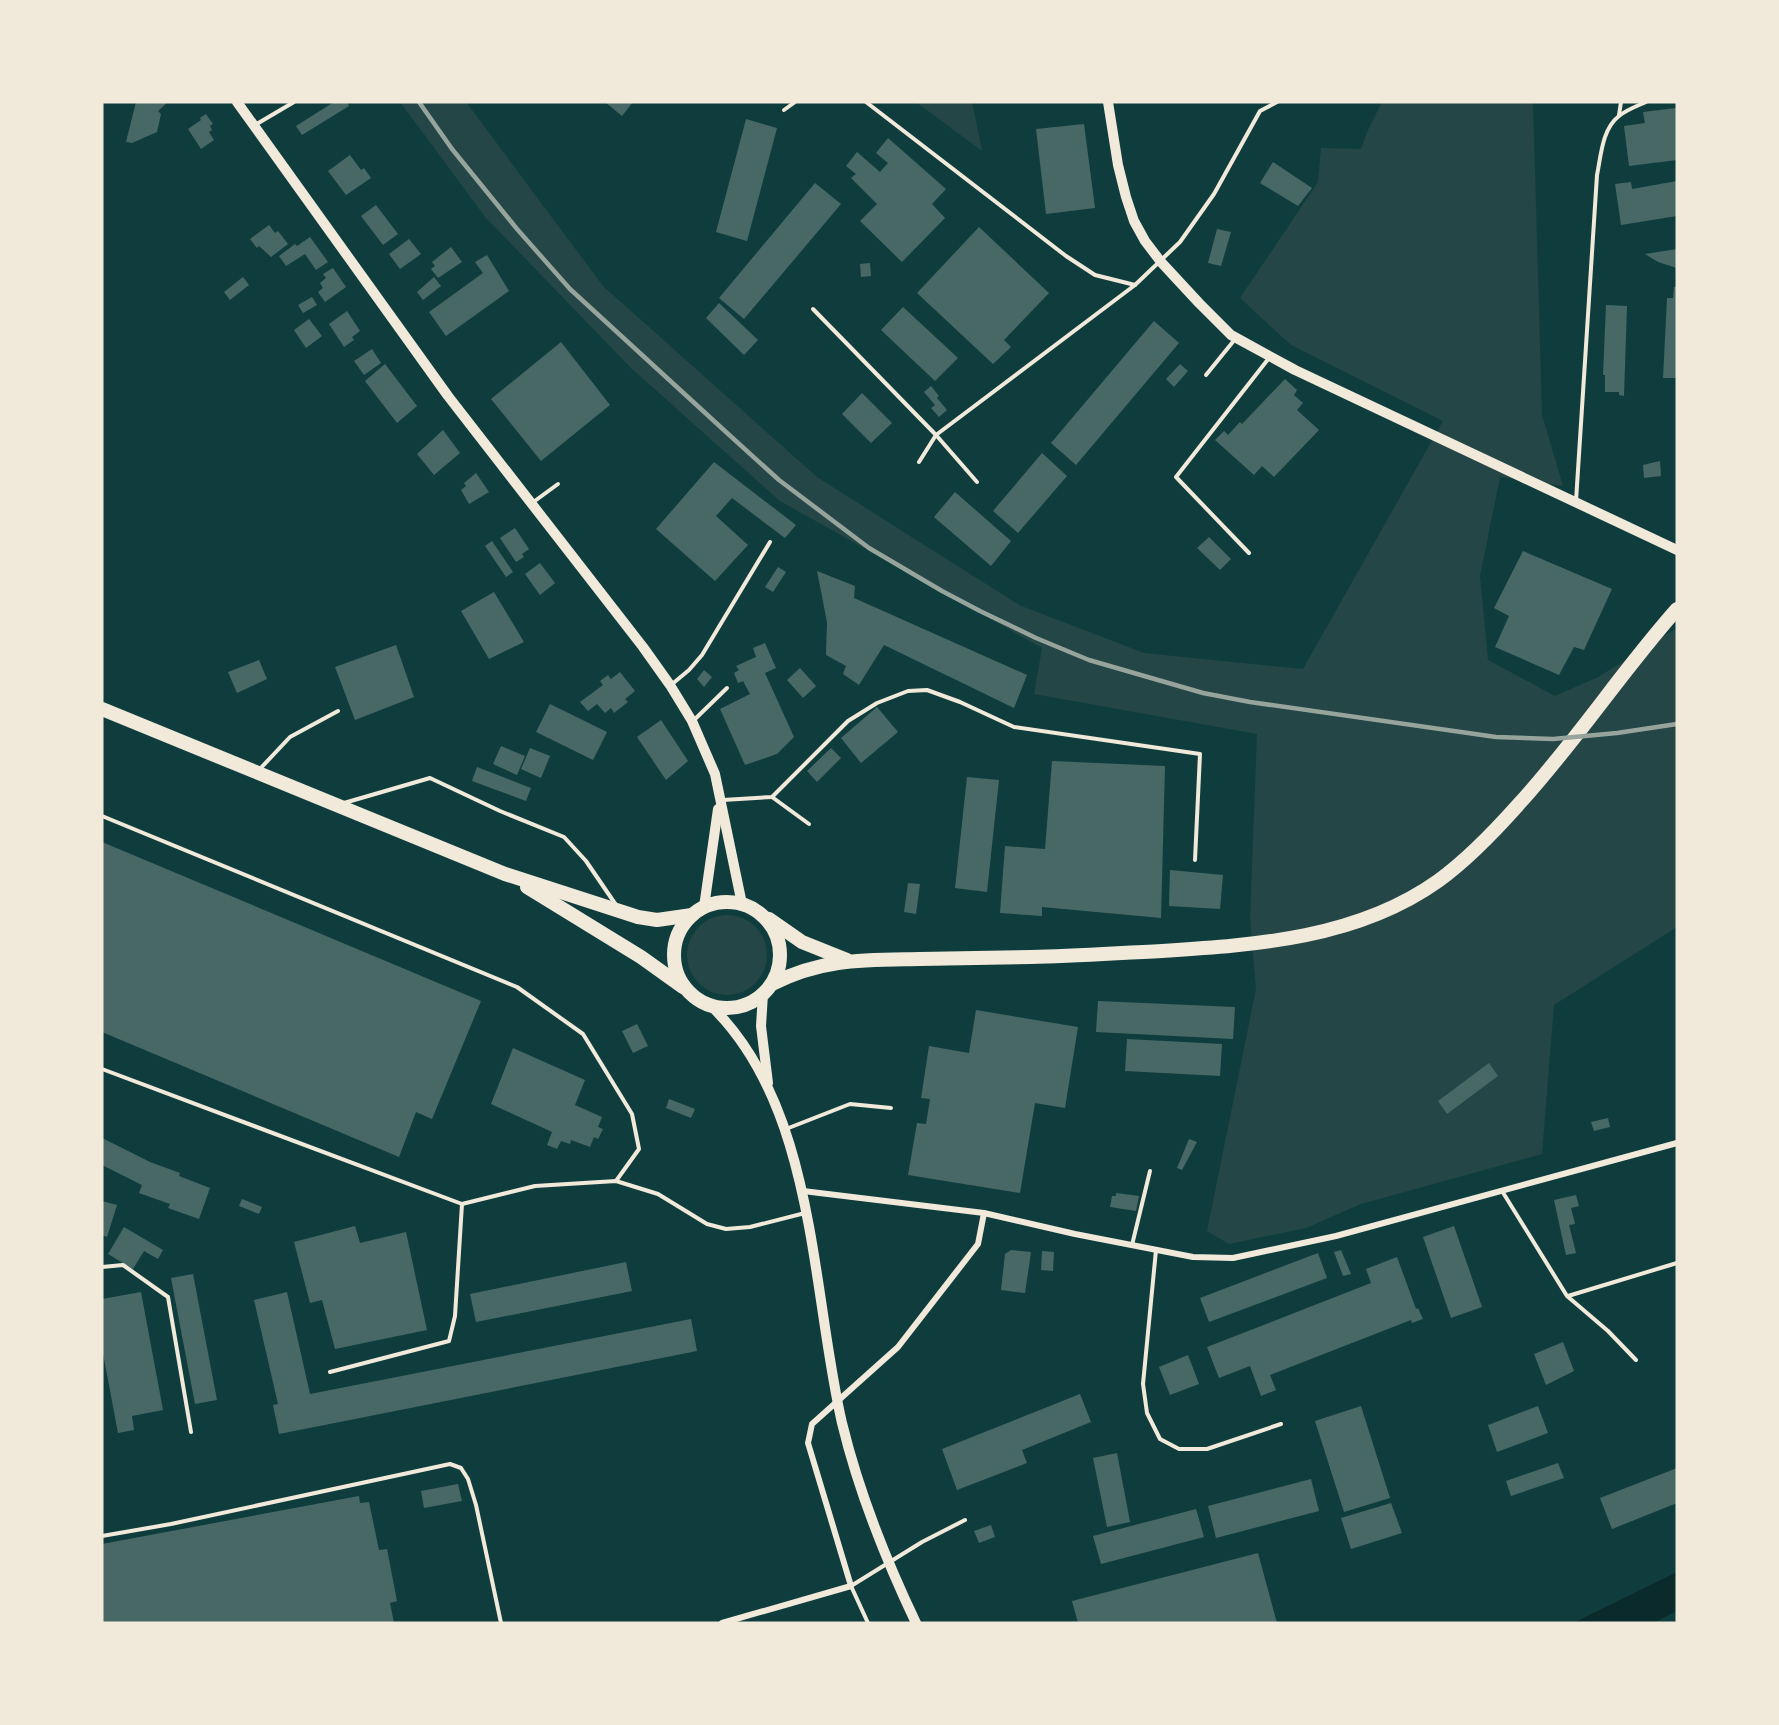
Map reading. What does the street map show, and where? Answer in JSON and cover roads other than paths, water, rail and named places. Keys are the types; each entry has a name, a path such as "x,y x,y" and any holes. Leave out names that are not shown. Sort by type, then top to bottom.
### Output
{"main road":[{"path":"505,874 592,926 702,1001 724,1008 738,1007 751,1002 767,989 806,969 849,960 1064,956 1220,947 1303,937 1379,912 1437,881 1474,849 1531,791 1677,609"},
{"path":"102,709 505,874 620,911 657,920 698,911 723,902 742,904 757,911 802,942 849,960"},
{"path":"689,991 679,977 675,952 682,928 698,911"},
{"path":"757,911 777,936 780,952 779,969 767,989"}],"street":[{"path":"237,102 448,396 670,685 692,721 714,774 742,904"},
{"path":"1108,102 1118,165 1134,221 1145,241 1161,262 1236,338 1269,357 1677,550"},
{"path":"698,911 719,800"},
{"path":"767,989 762,1026 769,1090"},
{"path":"710,1005 738,1034 769,1090 785,1129 803,1191 831,1369 856,1478 878,1539 916,1623"},
{"path":"803,1191 984,1213 1193,1257 1233,1258 1336,1236 1677,1143"},
{"path":"722,1623 851,1586 808,1443 812,1424 898,1347 978,1244 984,1213"}],"lane":[{"path":"254,125 294,102"},
{"path":"784,110 795,102"},
{"path":"866,102 1066,256 1095,275 1135,285"},
{"path":"919,462 936,435 1135,285 1161,262 1180,242 1214,194 1260,111 1277,102"},
{"path":"1576,501 1597,175 1604,139 1619,116 1621,102"},
{"path":"1619,116 1646,102"},
{"path":"813,309 936,435 978,482"},
{"path":"1206,375 1236,338"},
{"path":"1249,553 1176,477 1269,357"},
{"path":"532,504 558,484"},
{"path":"670,685 702,656 770,542"},
{"path":"692,721 727,688"},
{"path":"772,797 848,721 878,703 908,691 927,690 960,702 1014,727 1200,754 1195,860"},
{"path":"257,772 290,737 338,711"},
{"path":"336,805 430,778 500,811 564,837 586,861 620,911"},
{"path":"719,800 772,797 809,825"},
{"path":"102,816 517,987 574,1027 583,1034 632,1114 639,1149 616,1181"},
{"path":"102,1069 462,1204 535,1186 616,1181 658,1194 707,1224 726,1229 750,1227 806,1213"},
{"path":"785,1129 850,1104 891,1108"},
{"path":"1132,1245 1150,1171"},
{"path":"1502,1191 1568,1296 1636,1360"},
{"path":"330,1372 449,1341 455,1316 462,1204"},
{"path":"1156,1250 1143,1384 1147,1413 1160,1439 1179,1449 1207,1449 1281,1424"},
{"path":"1568,1296 1677,1263"},
{"path":"102,1267 123,1265 168,1296 191,1432"},
{"path":"102,1536 171,1524 450,1464 461,1468 468,1479 476,1505 501,1623"},
{"path":"868,1623 851,1586 922,1542 965,1520"}],"railway":[{"path":"419,102 452,149 517,229 570,289 726,432 779,480 869,548 980,611 1089,660 1203,693 1250,702 1496,737 1553,739 1677,724"}]}
